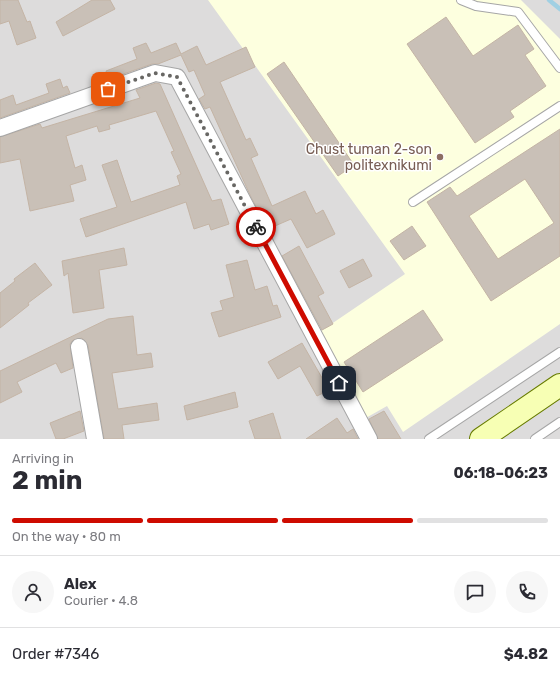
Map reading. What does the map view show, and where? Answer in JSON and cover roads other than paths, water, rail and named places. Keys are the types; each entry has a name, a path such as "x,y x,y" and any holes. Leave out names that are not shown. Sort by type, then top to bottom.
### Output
{"main road":[{"path":"481,439 560,385"}],"street":[{"path":"0,128 155,73 177,77 369,439"},
{"path":"79,347 95,439"}],"lane":[{"path":"461,0 476,6 518,12 560,68"},
{"path":"413,202 560,106"},
{"path":"429,439 560,352"},
{"path":"535,439 560,422"}],"waterway":[{"path":"549,0 560,9"}],"place":[{"name":"Chust tuman 2-son politexnikumi","path":"440,157"}]}
